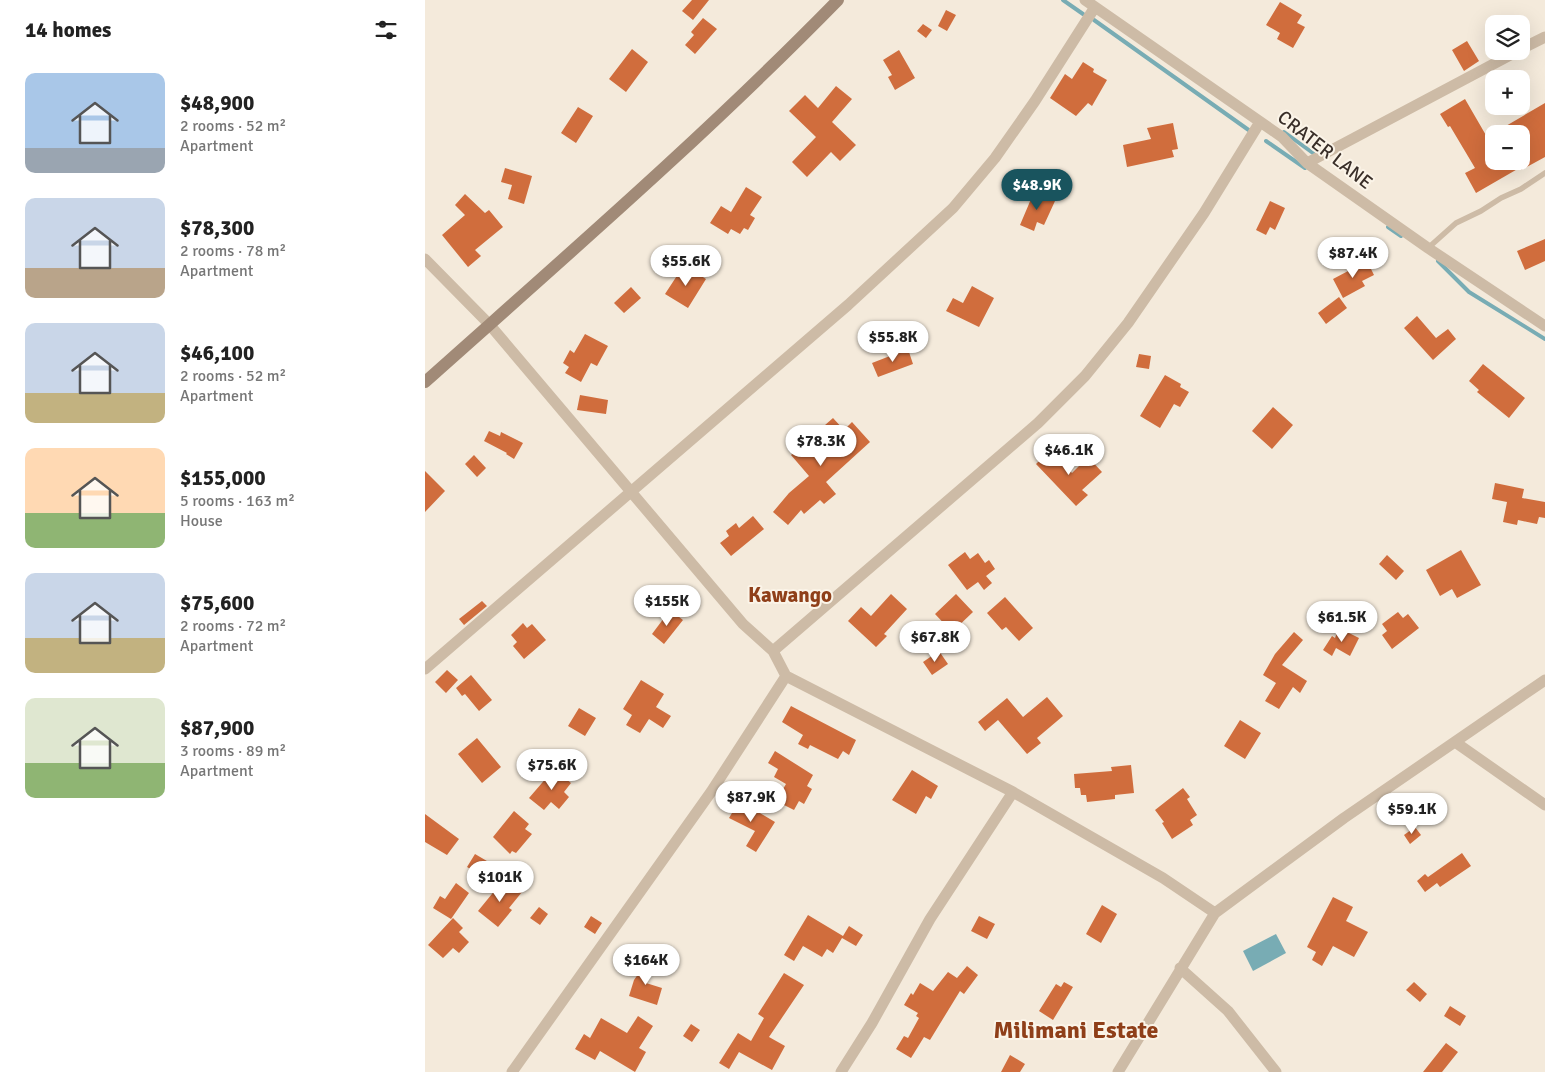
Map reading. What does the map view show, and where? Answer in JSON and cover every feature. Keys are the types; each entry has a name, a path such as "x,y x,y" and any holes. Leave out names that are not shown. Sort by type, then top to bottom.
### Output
{"street":[{"path":"425,382 606,222 785,53 837,0"},
{"path":"425,669 848,305 953,208 995,158 1035,101 1090,3"},
{"name":"CRATER LANE","path":"1090,3 1282,138 1307,163 1428,248 1545,326"},
{"path":"1530,44 1545,37"},
{"path":"1307,163 1501,60"},
{"path":"773,651 1038,423 1085,376 1117,337 1198,221 1260,122"},
{"path":"425,259 489,324 743,624 773,651 786,676 1013,792 1163,878 1215,913"},
{"path":"511,1072 711,792 786,676"},
{"path":"1118,1072 1215,913 1344,818 1545,680"},
{"path":"1455,742 1545,804"},
{"path":"841,1072 872,1023 930,919 1013,792"},
{"path":"1180,968 1228,1011 1276,1072"}],"lane":[{"path":"1428,248 1456,223 1521,189 1545,173"}],"water":[{"path":"1276,934 1286,953 1253,971 1243,951"}],"building":[{"path":"692,0 709,0 693,20 682,11"},
{"path":"1280,2 1302,15 1297,23 1305,27 1293,48 1277,39 1280,33 1266,25"},
{"path":"946,10 956,15 947,31 938,26"},
{"path":"703,18 717,29 695,54 685,45 694,35 691,32"},
{"path":"923,24 932,30 926,38 917,31"},
{"path":"1467,41 1479,61 1464,71 1452,50"},
{"path":"632,49 648,62 626,92 609,79"},
{"path":"899,50 915,78 895,90 888,77 892,75 883,60"},
{"path":"1083,62 1094,69 1093,72 1107,80 1092,106 1088,103 1076,116 1050,98 1065,74 1072,79"},
{"path":"836,86 852,99 832,122 856,145 840,161 831,152 807,177 792,162 816,137 789,111 805,95 818,108"},
{"path":"1465,99 1485,134 1485,170 1516,170 1476,193 1465,173 1475,168 1450,126 1448,127 1440,114"},
{"path":"1545,103 1545,157 1530,165 1530,125 1507,125 1525,115 1530,115 1530,112"},
{"path":"578,107 593,116 576,143 561,133"},
{"path":"1173,123 1178,149 1172,150 1174,157 1127,167 1123,145 1151,139 1147,128"},
{"path":"505,168 532,176 524,204 508,199 512,185 501,182"},
{"path":"746,187 762,197 750,215 755,218 748,230 744,228 740,234 731,229 728,234 710,223 721,206 731,212"},
{"path":"1034,192 1055,201 1044,225 1037,222 1034,231 1020,225"},
{"path":"465,194 485,213 489,210 503,227 475,250 481,256 468,267 442,235 465,215 455,205"},
{"path":"1270,201 1285,208 1275,230 1270,227 1266,235 1256,230"},
{"path":"1545,239 1545,261 1525,270 1517,251"},
{"path":"1367,261 1374,275 1362,281 1365,286 1343,298 1333,279"},
{"path":"684,265 706,279 688,308 665,294"},
{"path":"972,286 994,298 979,327 946,311 953,298 963,303"},
{"path":"631,287 641,298 624,313 614,303"},
{"path":"1339,297 1347,308 1326,324 1318,313"},
{"path":"1417,316 1436,338 1448,329 1456,339 1433,360 1404,328"},
{"path":"585,334 608,346 597,366 591,363 581,382 565,373 569,367 563,363 570,350 574,353"},
{"path":"908,349 913,364 878,377 872,363"},
{"path":"1139,354 1151,356 1149,369 1136,367"},
{"path":"1483,364 1525,398 1509,418 1477,392 1479,390 1469,381"},
{"path":"1165,375 1181,384 1180,387 1189,392 1180,407 1174,404 1160,428 1140,416"},
{"path":"580,395 608,400 606,414 577,410"},
{"path":"1273,407 1293,425 1272,449 1252,431"},
{"path":"833,418 844,430 852,422 870,442 826,482 836,494 824,504 820,500 804,514 801,510 788,525 773,512 789,493 809,476 791,455"},
{"path":"489,431 500,436 501,432 523,443 514,459 507,453 484,441"},
{"path":"1050,450 1072,473 1088,457 1102,472 1082,490 1088,495 1076,506 1036,464"},
{"path":"474,455 486,468 477,477 465,464"},
{"path":"425,471 445,491 425,512"},
{"path":"1495,483 1524,489 1522,498 1545,502 1545,518 1539,517 1537,524 1518,520 1517,525 1503,522 1507,502 1492,499"},
{"path":"753,516 764,529 731,556 720,543 729,536 726,531 736,523 739,528"},
{"path":"1461,550 1481,585 1457,598 1452,589 1440,596 1426,570"},
{"path":"965,552 970,559 978,553 985,563 989,560 995,569 986,576 992,583 984,590 978,582 967,590 948,565"},
{"path":"1387,555 1404,571 1396,580 1379,564"},
{"path":"891,594 907,609 884,634 887,636 876,647 848,621 861,607 871,616"},
{"path":"956,594 973,612 952,632 935,614"},
{"path":"1005,597 1033,628 1019,641 1006,627 1002,630 987,613"},
{"path":"482,601 487,606 464,625 459,619"},
{"path":"670,610 683,620 664,644 652,634"},
{"path":"1398,612 1403,618 1408,614 1419,628 1392,649 1382,635 1387,631 1382,624"},
{"path":"523,623 527,628 532,624 546,640 524,659 513,646 517,642 511,635"},
{"path":"1339,628 1359,638 1350,656 1336,648 1332,656 1323,650 1332,636 1335,638"},
{"path":"1294,632 1303,640 1282,665 1307,681 1300,693 1293,687 1279,709 1265,701 1276,683 1263,675 1275,654"},
{"path":"939,651 948,664 932,675 923,662"},
{"path":"447,670 458,680 446,693 435,682"},
{"path":"471,675 492,700 479,711 465,694 462,696 456,688"},
{"path":"641,680 664,694 656,707 671,716 663,728 649,719 640,733 626,725 632,715 623,709"},
{"path":"1047,697 1063,716 1037,738 1041,743 1027,754 998,720 985,731 978,722 1007,698 1023,717"},
{"path":"791,706 856,740 849,755 843,751 838,759 810,745 808,749 798,744 803,735 782,722"},
{"path":"579,708 596,718 585,736 568,726"},
{"path":"1240,720 1261,733 1245,759 1224,746"},
{"path":"477,738 501,767 482,783 458,754"},
{"path":"775,751 813,775 807,786 812,789 804,804 799,801 794,810 776,801 786,784 774,777 778,769 768,763"},
{"path":"1131,765 1134,793 1115,795 1115,799 1087,802 1086,795 1081,795 1080,788 1075,788 1074,774 1112,771 1111,767"},
{"path":"554,769 571,783 564,792 569,797 559,809 551,802 544,810 529,798"},
{"path":"912,770 938,786 931,799 926,796 916,814 892,800"},
{"path":"1183,788 1190,797 1187,799 1197,815 1190,820 1193,825 1172,839 1162,823 1164,822 1155,810"},
{"path":"735,798 775,822 756,852 746,846 755,831 729,818 732,813 728,811"},
{"path":"514,811 529,824 525,829 532,834 516,853 512,851 510,854 493,837"},
{"path":"425,814 459,839 447,855 425,842"},
{"path":"1415,827 1421,835 1410,844 1404,835"},
{"path":"1462,853 1471,866 1440,887 1437,883 1425,892 1417,881 1425,874 1428,877"},
{"path":"475,854 492,864 484,877 467,867"},
{"path":"505,878 522,892 509,908 512,910 498,927 478,911"},
{"path":"456,883 469,893 451,919 433,908 440,896 445,899"},
{"path":"1333,897 1353,907 1346,921 1368,932 1354,957 1333,946 1322,966 1312,960 1316,952 1307,947"},
{"path":"1102,905 1117,914 1101,943 1086,934"},
{"path":"539,907 548,914 540,925 530,918"},
{"path":"808,915 843,936 849,926 863,935 856,946 842,938 833,953 827,949 822,957 803,946 794,961 784,955"},
{"path":"591,916 602,923 595,934 584,927"},
{"path":"979,916 995,924 987,939 971,931"},
{"path":"453,918 463,928 459,932 469,942 459,953 453,948 443,958 428,945"},
{"path":"648,960 657,966 646,983 662,988 657,1005 629,996 634,980"},
{"path":"967,966 978,975 964,994 960,991 930,1040 924,1037 911,1058 896,1049 904,1036 908,1038 919,1018 916,1016 918,1013 904,1005 911,993 913,995 920,983 933,991 948,972 957,978"},
{"path":"784,973 804,985 769,1037 785,1046 772,1070 739,1052 729,1069 719,1063 738,1033 751,1041 764,1018 758,1014"},
{"path":"1064,982 1073,987 1053,1020 1039,1011 1056,984 1061,987"},
{"path":"1414,982 1427,994 1420,1002 1406,990"},
{"path":"1450,1006 1466,1016 1460,1026 1444,1016"},
{"path":"638,1016 653,1026 639,1048 646,1052 635,1072 600,1051 595,1060 575,1049 584,1034 590,1038 601,1018 627,1033"},
{"path":"691,1024 700,1030 692,1042 683,1036"},
{"path":"1446,1043 1458,1052 1442,1072 1423,1072"},
{"path":"1010,1055 1025,1064 1020,1072 1001,1072"}],"waterway":[{"path":"1063,0 1083,14"},
{"path":"1094,20 1250,131"},
{"path":"1284,132 1317,156"},
{"path":"1266,141 1305,168"},
{"path":"1388,227 1401,236"},
{"path":"1438,261 1469,292 1545,339"}],"district":[{"name":"Kawango","path":"790,595"},
{"name":"Milimani Estate","path":"1076,1030"}]}
